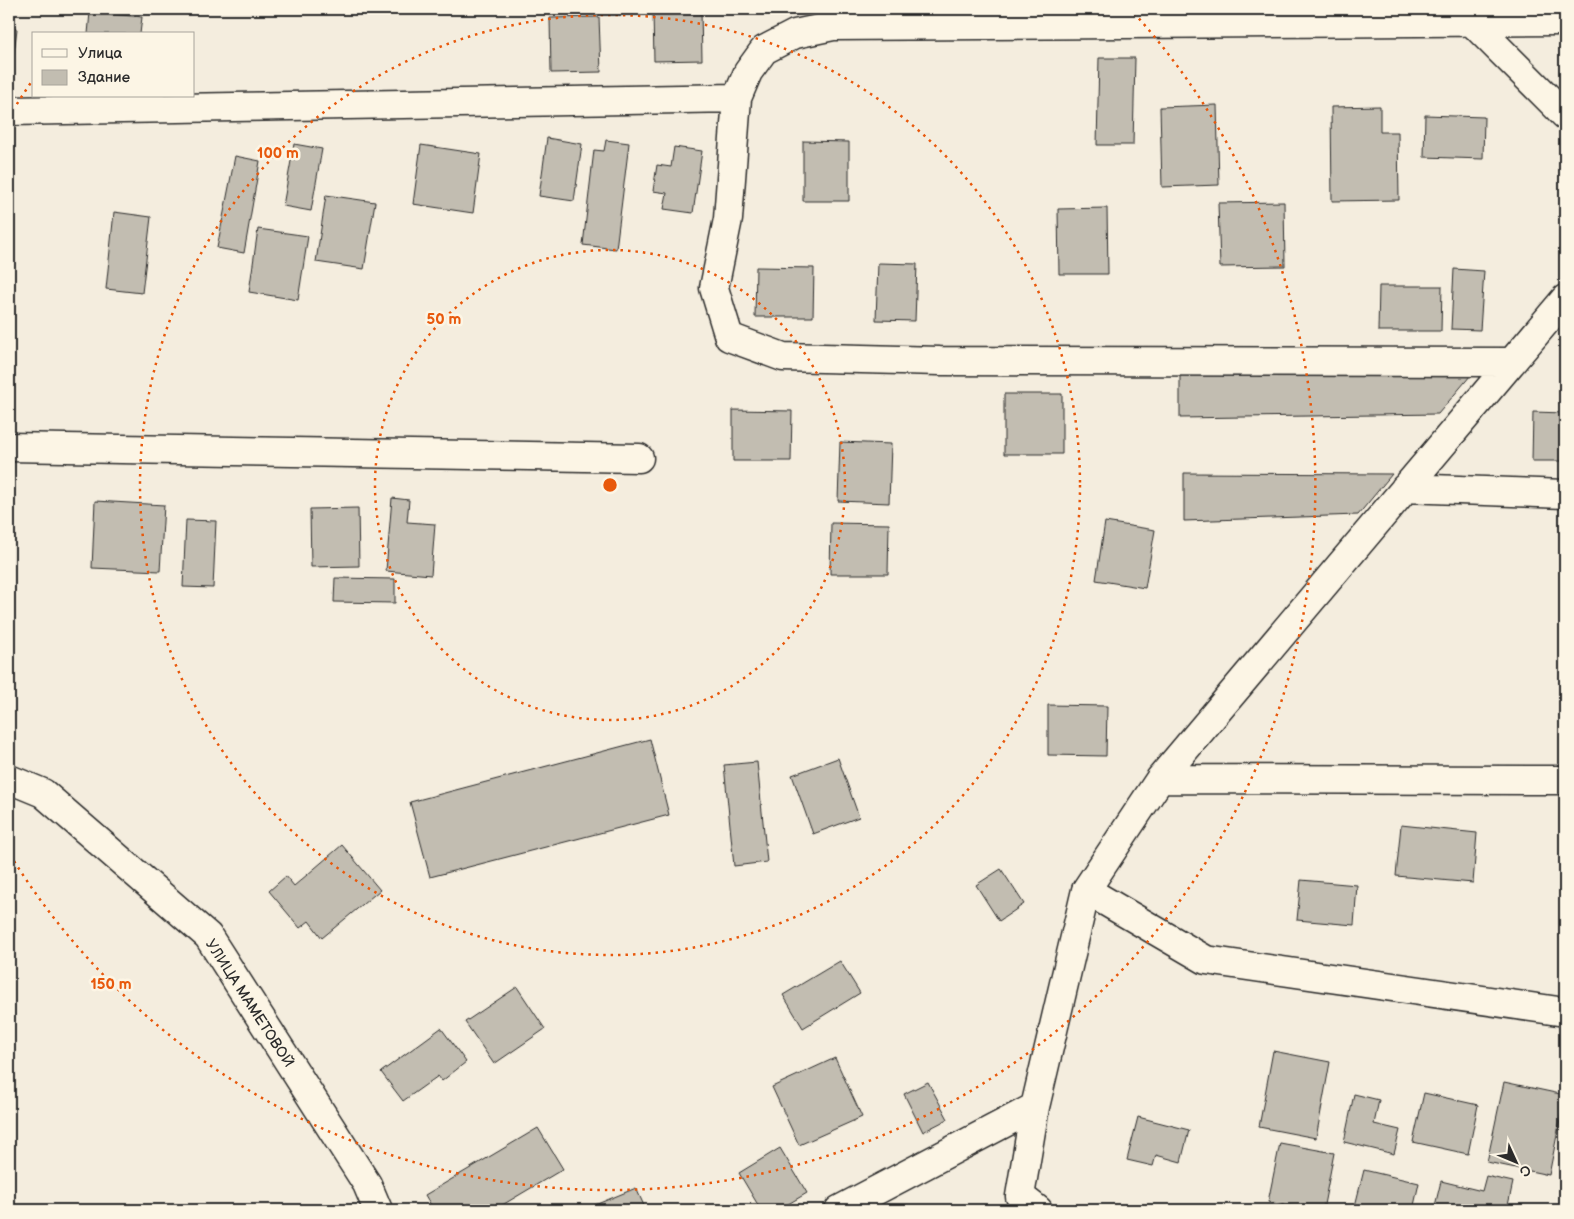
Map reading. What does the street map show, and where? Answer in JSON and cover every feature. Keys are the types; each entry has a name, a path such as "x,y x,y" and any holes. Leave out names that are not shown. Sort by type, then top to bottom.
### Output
{"street":[{"path":"1471,21 1565,115"},
{"path":"1512,362 950,361 783,357 729,337 714,288 728,219 737,98 748,72 764,50 795,34 833,26 1565,21"},
{"path":"9,111 737,98"},
{"path":"1038,1210 1020,1196 1035,1108 1086,890 1160,779 1565,299"},
{"path":"9,447 639,458"},
{"path":"1406,488 1565,494"},
{"name":"УЛИЦА МАМЕТОВОЙ","path":"9,779 43,793 208,936 367,1184 378,1210"},
{"path":"1160,779 1565,780"},
{"path":"1086,890 1206,960 1565,1012"},
{"path":"839,1210 1035,1108"}],"building":[{"path":"701,11 702,60 654,61 653,12"},
{"path":"90,12 142,17 140,32 88,32"},
{"path":"599,17 601,72 551,73 550,18"},
{"path":"9,28 17,29 11,76 9,75"},
{"path":"1099,58 1135,58 1133,145 1097,145"},
{"path":"1217,105 1219,185 1162,187 1160,107"},
{"path":"1380,106 1380,132 1398,132 1399,200 1332,201 1331,107"},
{"path":"1425,115 1484,117 1483,159 1424,157"},
{"path":"547,138 582,144 574,201 539,196"},
{"path":"606,140 629,143 616,249 583,245 594,150 604,151"},
{"path":"803,141 849,142 849,201 803,201"},
{"path":"294,144 322,149 311,211 283,206"},
{"path":"421,145 481,154 473,213 413,204"},
{"path":"674,147 702,151 693,213 664,209 667,193 653,191 657,165 671,167"},
{"path":"235,156 260,161 244,253 217,248"},
{"path":"326,195 375,202 364,269 316,262"},
{"path":"1284,202 1285,266 1220,267 1218,203"},
{"path":"1107,208 1108,274 1059,274 1058,209"},
{"path":"114,212 151,217 142,293 106,289"},
{"path":"258,229 308,236 298,300 249,292"},
{"path":"878,263 917,264 915,321 876,320"},
{"path":"756,267 814,268 813,317 755,317"},
{"path":"1454,269 1484,271 1480,330 1451,329"},
{"path":"1379,286 1442,286 1441,331 1378,331"},
{"path":"1180,366 1476,369 1438,414 1180,418"},
{"path":"1004,394 1062,394 1062,454 1004,454"},
{"path":"733,410 792,411 791,461 733,461"},
{"path":"1533,412 1565,413 1565,461 1532,461"},
{"path":"840,442 891,444 889,503 838,501"},
{"path":"1184,473 1392,474 1358,515 1184,521"},
{"path":"392,498 409,500 407,522 435,524 431,575 386,571"},
{"path":"95,501 164,505 160,571 92,568"},
{"path":"358,508 359,566 311,567 310,509"},
{"path":"186,520 216,521 213,588 183,587"},
{"path":"1105,522 1155,530 1145,588 1096,580"},
{"path":"831,523 889,524 888,574 830,574"},
{"path":"335,578 395,579 395,603 334,602"},
{"path":"1048,705 1107,706 1106,756 1048,755"},
{"path":"650,739 669,815 430,877 410,802"},
{"path":"838,758 859,817 813,834 792,775"},
{"path":"757,762 767,862 734,866 724,765"},
{"path":"1401,825 1477,833 1473,883 1396,876"},
{"path":"342,845 380,890 322,938 309,921 300,928 269,891 286,876 294,886"},
{"path":"1001,869 1024,904 999,921 976,885"},
{"path":"1301,880 1357,885 1354,925 1297,920"},
{"path":"840,961 860,993 803,1028 783,995"},
{"path":"517,987 545,1029 494,1064 465,1022"},
{"path":"441,1028 466,1062 442,1081 438,1076 403,1101 381,1072"},
{"path":"1273,1051 1330,1062 1316,1138 1259,1127"},
{"path":"835,1058 862,1117 799,1145 772,1087"},
{"path":"928,1082 948,1119 923,1132 904,1094"},
{"path":"1504,1082 1565,1095 1549,1175 1487,1162"},
{"path":"1424,1093 1478,1105 1468,1154 1413,1142"},
{"path":"1354,1094 1379,1100 1374,1124 1400,1130 1394,1154 1344,1142"},
{"path":"1138,1117 1189,1130 1181,1162 1156,1155 1153,1166 1127,1160"},
{"path":"538,1128 563,1169 494,1210 434,1210 425,1195"},
{"path":"1280,1143 1334,1153 1323,1210 1268,1202"},
{"path":"780,1148 807,1193 778,1210 761,1210 739,1173"},
{"path":"1364,1170 1419,1183 1413,1210 1354,1210"},
{"path":"1486,1176 1513,1182 1507,1210 1434,1210 1441,1181 1482,1191"},
{"path":"636,1188 646,1210 591,1210 590,1207"}]}
